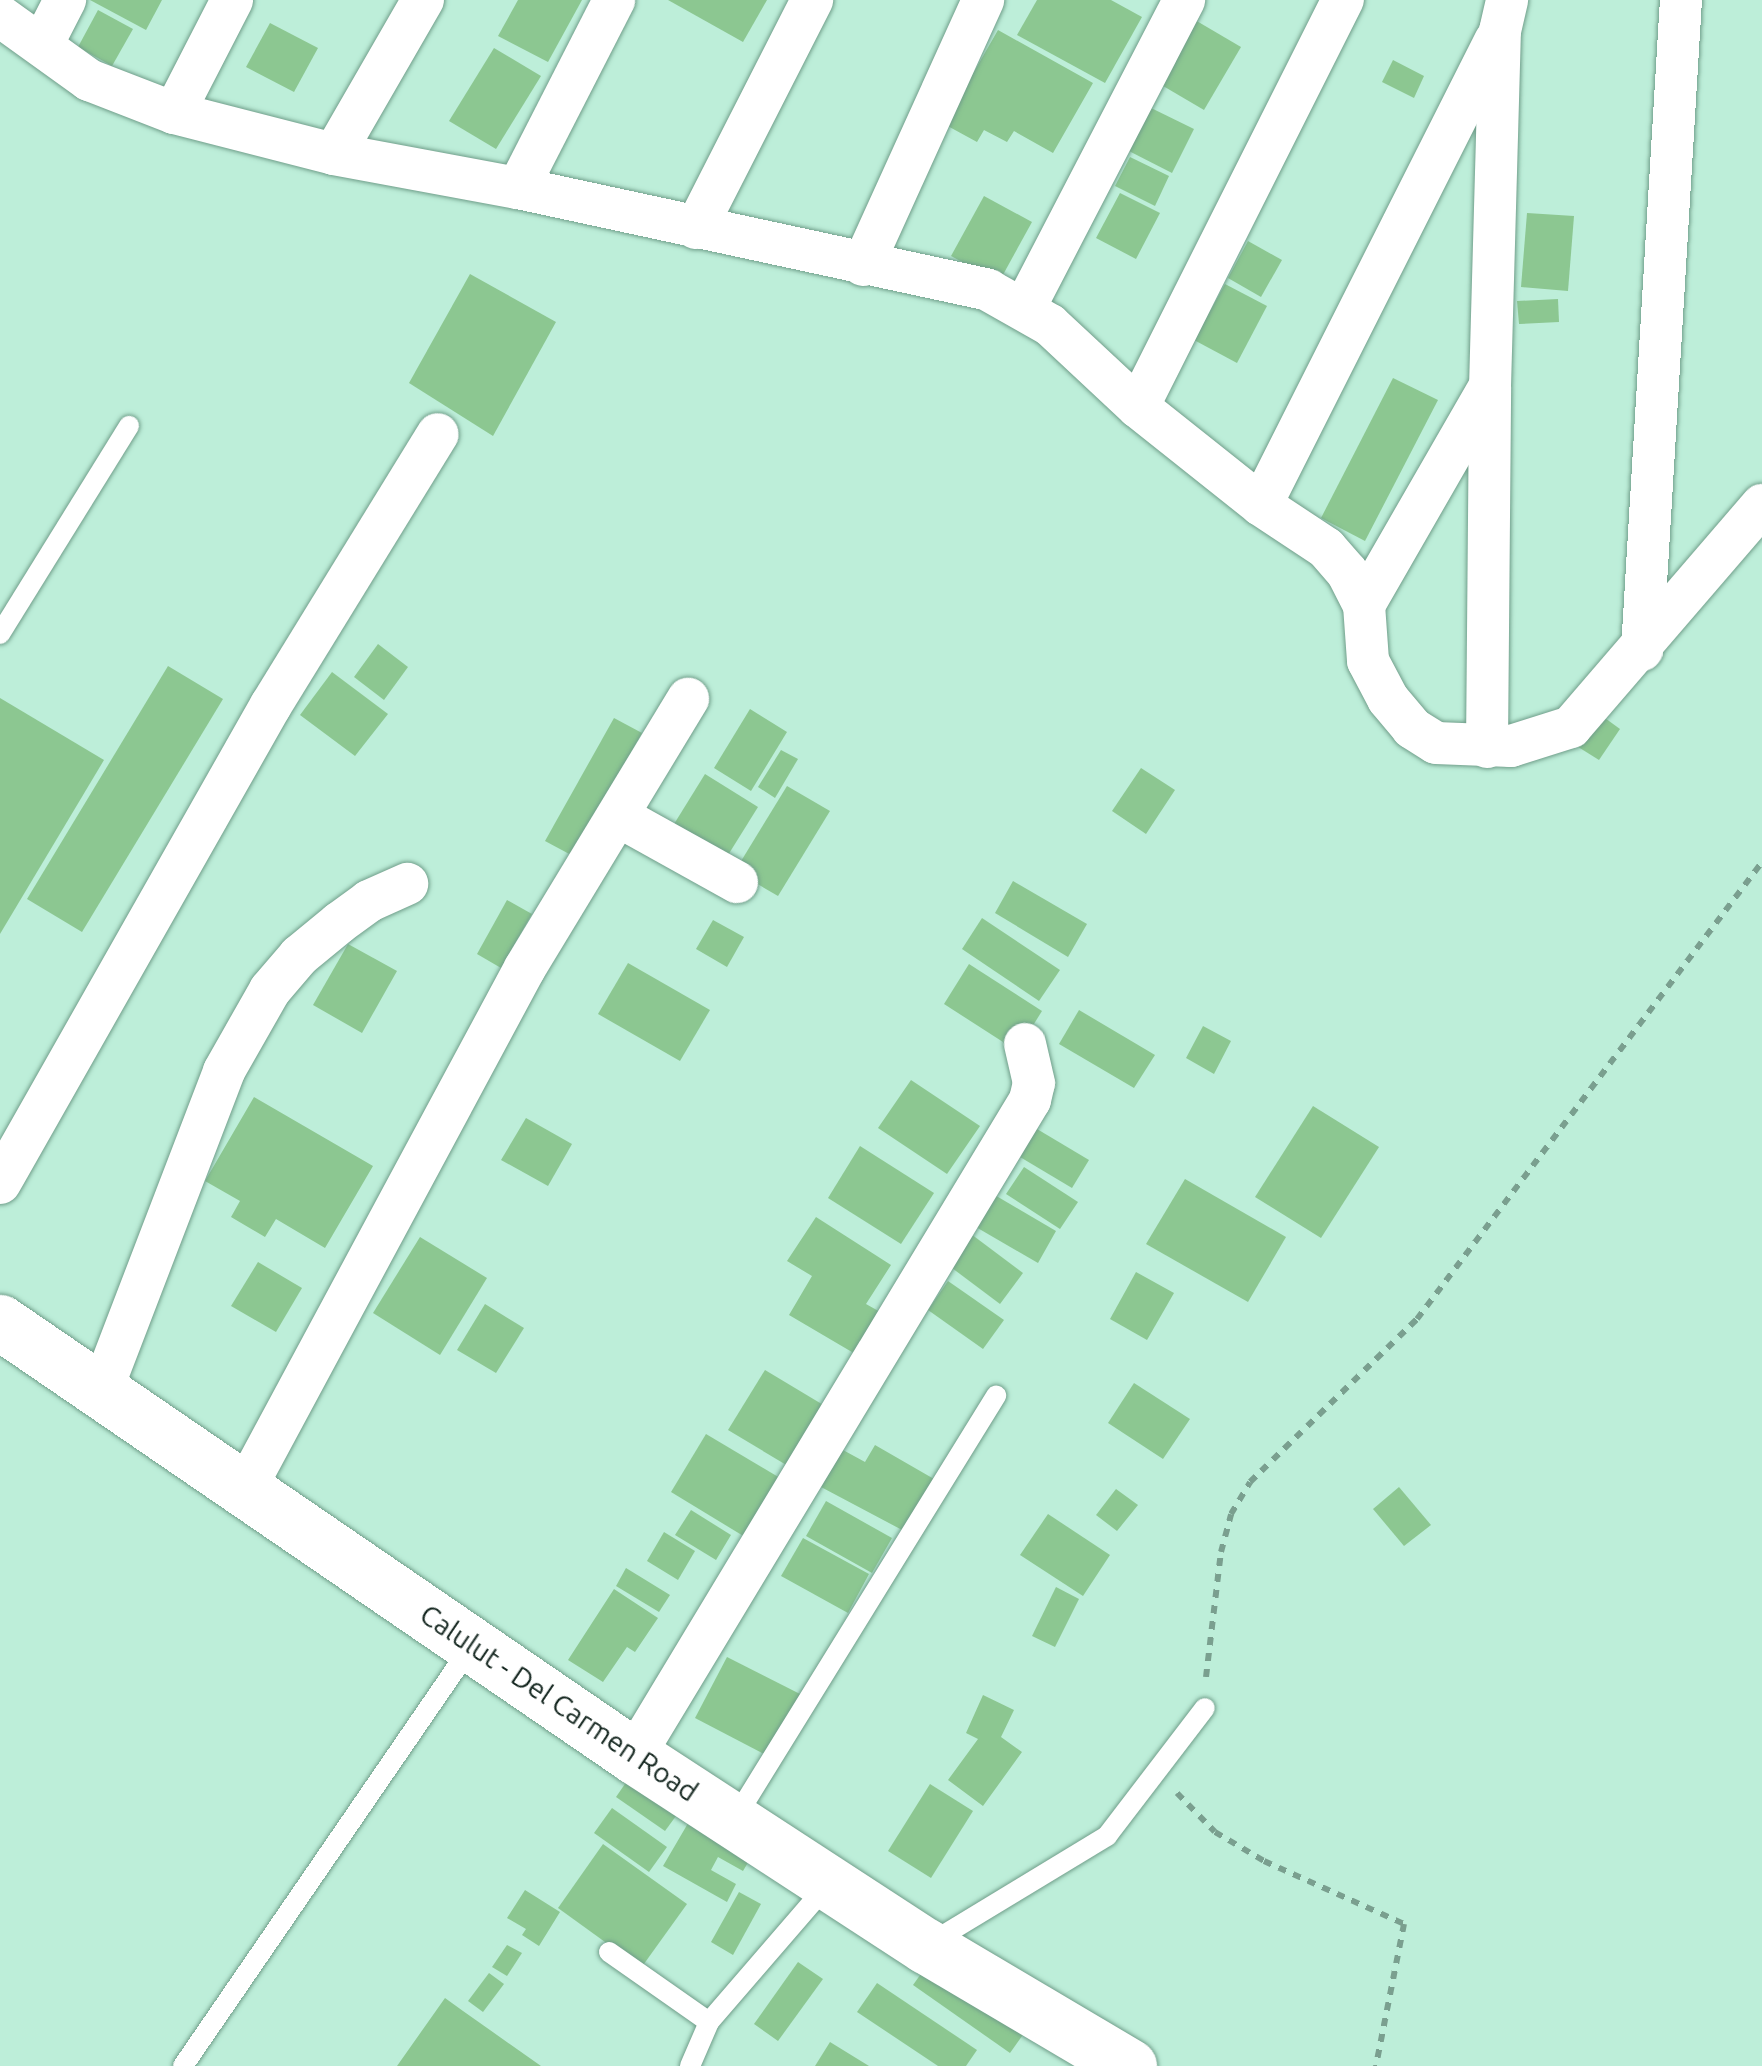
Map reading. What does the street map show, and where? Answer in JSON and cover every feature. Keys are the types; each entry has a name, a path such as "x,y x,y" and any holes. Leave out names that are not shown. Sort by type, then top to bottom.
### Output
{"main road":[{"name":"Calulut - Del Carmen Road","path":"0,1322 733,1822 926,1946 1129,2066"}],"street":[{"path":"42,46 65,0"},
{"path":"174,113 232,0"},
{"path":"334,154 423,0"},
{"path":"518,188 614,0"},
{"path":"696,228 812,0"},
{"path":"863,264 983,0"},
{"path":"1024,309 1184,0"},
{"path":"1138,408 1343,0"},
{"path":"1642,650 1680,0"},
{"path":"0,16 88,80 174,113 334,154 518,188 988,290 1050,325 1138,408 1262,505 1326,548 1347,572 1364,605 1368,661 1388,699 1412,728 1436,743 1511,746 1571,727 1642,650 1762,505"},
{"path":"1262,505 1503,16"},
{"path":"1486,747 1490,387 1503,16"},
{"path":"1364,605 1490,387"},
{"path":"0,1183 271,705 438,434"},
{"path":"245,1489 525,968 688,699"},
{"path":"620,816 738,882"},
{"path":"102,1392 224,1071 270,990 299,956 339,923 369,901 407,884"},
{"path":"634,1756 1030,1100 1034,1083 1025,1044"}],"lane":[{"path":"0,634 129,426"},
{"path":"733,1822 996,1395"},
{"path":"183,2066 473,1644"},
{"path":"926,1946 1107,1836 1205,1708"},
{"path":"690,2066 709,2022 829,1882"},
{"path":"609,1952 709,2022"}],"path":[{"path":"1205,1708 1221,1552 1231,1514 1250,1482 1417,1319 1762,862"},
{"path":"1165,1764 1180,1801 1215,1832 1264,1861 1404,1924 1376,2066"}],"building":[{"path":"90,0 162,0 146,30"},
{"path":"518,0 582,0 548,62 498,36"},
{"path":"668,0 767,0 743,42"},
{"path":"1037,0 1111,0 1142,17 1105,83 1017,35"},
{"path":"98,10 133,29 112,66 78,47"},
{"path":"1195,20 1241,47 1204,110 1158,83"},
{"path":"270,23 318,48 294,92 246,67"},
{"path":"998,30 1093,83 1053,153 1014,131 1007,142 984,130 977,142 944,124"},
{"path":"494,48 541,76 496,149 449,121"},
{"path":"1393,60 1424,76 1414,98 1382,82"},
{"path":"1145,105 1194,129 1172,173 1123,148"},
{"path":"1130,157 1169,176 1155,206 1115,186"},
{"path":"1120,193 1160,213 1136,259 1096,238"},
{"path":"984,196 1032,222 999,282 951,256"},
{"path":"1527,213 1574,216 1568,291 1521,287"},
{"path":"1248,241 1282,260 1261,297 1228,278"},
{"path":"470,274 556,322 493,436 409,383"},
{"path":"1225,284 1267,306 1237,363 1194,340"},
{"path":"1558,299 1559,322 1519,324 1517,301"},
{"path":"1393,378 1438,400 1365,541 1321,518"},
{"path":"378,644 408,667 384,700 354,677"},
{"path":"168,666 223,699 82,932 27,899"},
{"path":"332,672 388,714 355,756 300,715"},
{"path":"0,698 104,760 0,934"},
{"path":"750,709 787,732 751,791 714,768"},
{"path":"1598,713 1620,729 1599,760 1575,745"},
{"path":"614,718 642,733 573,856 545,841"},
{"path":"781,750 798,759 775,798 758,787"},
{"path":"1141,768 1175,790 1146,834 1112,811"},
{"path":"705,774 758,807 720,868 666,837"},
{"path":"787,786 830,811 778,896 735,871"},
{"path":"1013,881 1087,924 1068,957 995,913"},
{"path":"507,900 532,914 501,968 477,954"},
{"path":"982,918 1060,970 1039,1001 962,949"},
{"path":"713,920 744,937 727,967 696,949"},
{"path":"348,944 397,971 362,1033 313,1005"},
{"path":"628,963 710,1010 680,1061 598,1014"},
{"path":"969,964 1042,1011 1017,1051 944,1004"},
{"path":"1079,1010 1155,1055 1134,1088 1059,1044"},
{"path":"1203,1026 1231,1041 1214,1074 1186,1058"},
{"path":"911,1080 980,1126 947,1174 878,1128"},
{"path":"254,1097 373,1166 325,1248 276,1219 265,1237 231,1217 240,1201 205,1181"},
{"path":"1313,1106 1379,1147 1321,1238 1255,1197"},
{"path":"526,1118 572,1144 548,1186 501,1160"},
{"path":"1037,1129 1089,1160 1072,1188 1020,1157"},
{"path":"860,1146 934,1193 901,1244 828,1198"},
{"path":"1024,1167 1078,1202 1060,1229 1006,1194"},
{"path":"1185,1179 1286,1237 1248,1302 1146,1244"},
{"path":"988,1191 1056,1231 1038,1263 969,1223"},
{"path":"816,1217 891,1265 866,1304 882,1313 857,1355 789,1315 812,1276 787,1261"},
{"path":"967,1231 1023,1273 1000,1304 944,1262"},
{"path":"420,1237 487,1278 440,1355 373,1313"},
{"path":"258,1262 302,1288 276,1332 231,1306"},
{"path":"1136,1272 1174,1293 1147,1340 1110,1319"},
{"path":"948,1281 1004,1320 983,1349 928,1310"},
{"path":"485,1304 524,1328 496,1373 457,1350"},
{"path":"765,1370 825,1406 788,1466 728,1430"},
{"path":"1134,1383 1190,1419 1163,1459 1108,1423"},
{"path":"706,1434 780,1478 745,1537 671,1492"},
{"path":"875,1445 934,1479 904,1531 821,1487 843,1450 865,1462"},
{"path":"1399,1487 1431,1525 1404,1546 1373,1509"},
{"path":"1116,1489 1138,1505 1117,1531 1096,1515"},
{"path":"826,1501 892,1538 872,1573 806,1536"},
{"path":"691,1510 731,1535 716,1560 675,1535"},
{"path":"1048,1514 1110,1555 1083,1596 1020,1555"},
{"path":"664,1532 695,1551 678,1580 647,1561"},
{"path":"803,1538 869,1574 848,1613 781,1576"},
{"path":"626,1568 670,1595 659,1612 616,1586"},
{"path":"1056,1587 1079,1599 1055,1647 1032,1636"},
{"path":"614,1589 658,1618 635,1652 627,1647 603,1682 568,1660"},
{"path":"727,1657 802,1695 770,1757 695,1718"},
{"path":"983,1695 1014,1710 1001,1737 1022,1752 983,1806 948,1780 978,1739 966,1733"},
{"path":"627,1781 676,1816 665,1831 616,1797"},
{"path":"930,1784 973,1811 931,1878 888,1851"},
{"path":"612,1808 667,1847 649,1872 594,1833"},
{"path":"694,1813 756,1849 743,1871 718,1857 711,1870 736,1884 727,1902 663,1866"},
{"path":"603,1844 687,1904 641,1968 558,1908"},
{"path":"525,1890 560,1912 539,1946 522,1935 526,1929 507,1918"},
{"path":"739,1892 761,1904 733,1955 711,1942"},
{"path":"507,1945 522,1953 507,1976 492,1967"},
{"path":"798,1962 823,1979 778,2041 754,2024"},
{"path":"928,1964 1025,2032 1010,2053 913,1985"},
{"path":"489,1973 504,1984 483,2012 468,2001"},
{"path":"877,1983 977,2050 966,2066 938,2066 857,2012"},
{"path":"445,1998 463,2011 541,2066 397,2066"},
{"path":"830,2042 869,2066 815,2066"}]}
